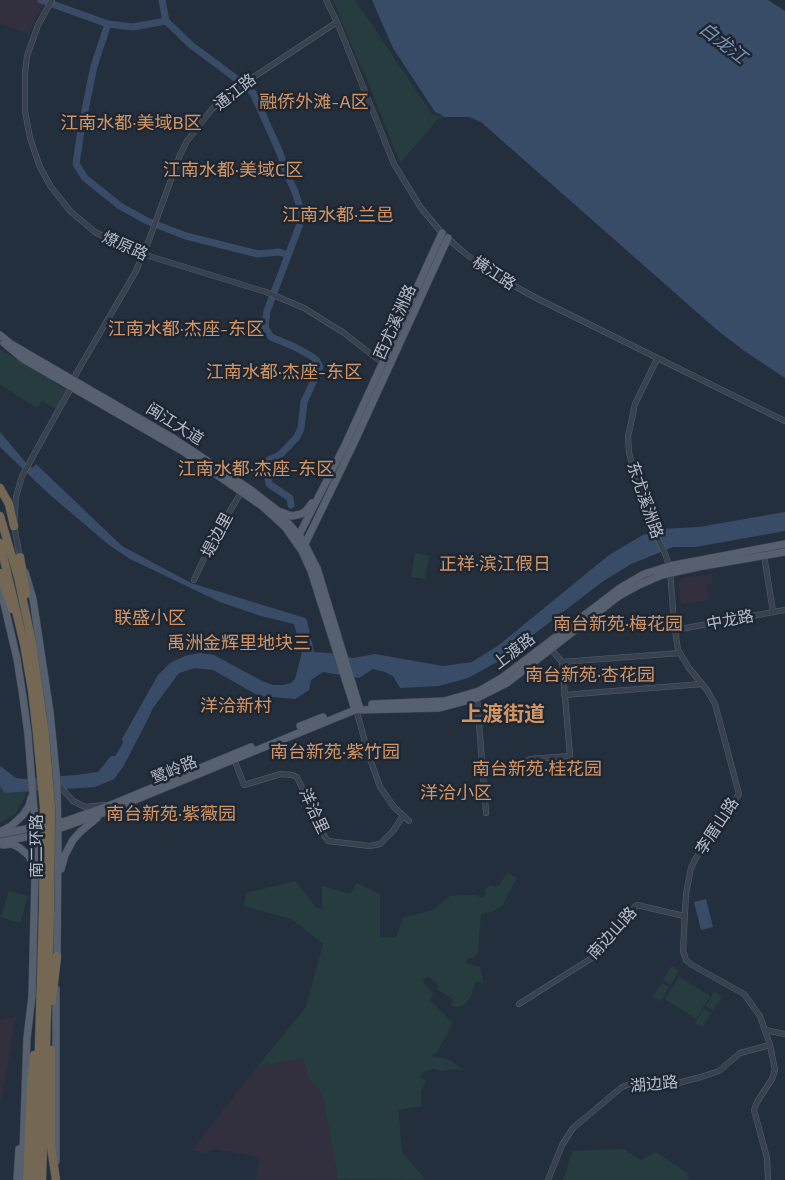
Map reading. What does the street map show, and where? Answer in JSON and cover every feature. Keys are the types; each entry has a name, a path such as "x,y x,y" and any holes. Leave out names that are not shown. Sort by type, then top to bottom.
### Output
{"highway":[{"path":"0,488 7,499 14,526"},
{"name":"南二环路","path":"0,516 18,577 41,734 51,824 40,999 35,1180"},
{"name":"南二环路","path":"0,543 28,643"},
{"path":"20,557 28,643"},
{"path":"0,573 28,643"},
{"name":"南二环路","path":"42,1180 35,1166 48,988 47,911"},
{"path":"51,1016 57,956"},
{"path":"48,988 51,1016 52,1159 57,1180"},
{"path":"28,1180 35,1166"}],"main road":[{"name":"西尤溪洲路","path":"297,538 329,478 442,233"},
{"name":"西尤溪洲路","path":"303,547 343,468 448,238"},
{"name":"闽江大道","path":"0,335 11,344 175,446 242,491 273,515 297,538"},
{"name":"闽江大道","path":"0,340 23,359 72,383 173,438 251,490 278,511 303,547 357,708"},
{"path":"278,511 292,516 304,512 309,508 329,478"},
{"name":"上渡路","path":"357,708 439,708 477,698 507,683 623,593 670,570 785,544"},
{"name":"上渡路","path":"357,708 444,700 479,690 503,677 620,588 644,574 785,552"},
{"path":"20,557 33,599 50,712 57,783 58,876 55,1086 57,1180"},
{"path":"0,586 21,680 32,777 35,832 36,872 32,996 27,1038 22,1180"},
{"name":"鹭岭路","path":"0,843 103,814 357,708"},
{"name":"鹭岭路","path":"58,826 312,721 357,708"},
{"path":"0,833 14,824 23,815 29,806 32,787"},
{"path":"58,876 65,855 73,840 103,814"},
{"name":"鹭岭路","path":"0,833 35,832"},
{"path":"0,843 12,844 24,851 29,856 36,872"},
{"path":"17,1180 17,1159 23,1129"}],"street":[{"name":"燎原路","path":"52,0 38,25 29,49 25,73 24,111 37,161 54,191 66,206 83,224 108,240 143,255 280,297 314,313 333,325 389,368"},
{"name":"横江路","path":"326,0 337,22 392,159 418,204 442,233 475,262 503,280 785,421"},
{"name":"通江路","path":"20,557 14,526 16,497 24,470 143,255 176,164 188,141 212,109 236,88 337,22"},
{"name":"东尤溪洲路","path":"658,359 637,398 628,437 634,476 646,512 666,556 670,570"},
{"name":"堤边里","path":"194,580 213,539 242,491"},
{"path":"764,555 773,612"},
{"name":"李厝山路","path":"670,570 675,630 680,653 710,695 716,708 739,794 694,861 687,886 682,949 686,960 692,965 744,994 758,1012 764,1030"},
{"name":"中龙路","path":"675,630 785,610"},
{"path":"483,769 518,766 530,759 570,756 562,662 551,649"},
{"path":"562,662 680,653"},
{"path":"564,695 702,684"},
{"path":"477,698 486,812"},
{"path":"357,708 368,753 380,788 390,802 409,821"},
{"name":"洋洽里","path":"234,759 244,785 263,778 284,774 297,777 328,841 370,846 380,844 393,831 403,816"},
{"path":"57,783 73,801 85,807 114,804"},
{"name":"南边山路","path":"519,1004 595,956 624,916 637,905 684,916"},
{"path":"764,1030 785,1034"},
{"path":"764,1030 770,1045 775,1072 754,1110 767,1158 768,1180"},
{"name":"湖边路","path":"548,1180 562,1145 573,1128 622,1087 630,1084 651,1082 678,1084 719,1071 740,1054 770,1045"}],"shaded area":[{"path":"0,0 46,0 29,34 0,23"},
{"path":"712,574 712,584 707,584 708,600 681,604 679,583 681,578"},
{"path":"16,1017 5,1079 0,1105 0,1020"},
{"path":"303,1058 309,1079 318,1088 323,1097 338,1179 343,1180 256,1180 260,1157 215,1149 204,1153 192,1150 257,1067"}],"green space":[{"path":"333,0 355,0 432,114 444,117 439,118 400,163 362,67"},
{"path":"0,349 66,391 56,409 42,401 37,408 0,385"},
{"path":"415,553 429,556 425,579 411,577"},
{"path":"0,786 5,793 25,792 25,797 16,813 0,823"},
{"path":"507,873 517,878 503,905 492,912 481,914 478,952 473,958 468,958 466,963 480,967 484,984 476,981 470,998 463,1005 457,1007 451,1006 453,999 438,990 437,984 429,977 422,980 433,994 430,1000 453,1023 437,1052 431,1055 431,1057 450,1060 463,1070 451,1069 442,1071 435,1069 422,1072 420,1077 426,1081 421,1092 422,1106 398,1110 402,1152 426,1180 338,1179 323,1097 318,1088 309,1079 303,1058 257,1067 306,1007 323,944 292,919 244,906 246,893 296,881 316,908 322,909 322,886 350,894 357,883 380,894 380,937 396,938 403,918 433,910 450,896 474,895 483,898 486,895 484,890 490,885 495,887 499,885"},
{"path":"9,891 28,896 20,923 1,917"},
{"path":"672,966 679,971 671,985 663,980"},
{"path":"679,977 710,996 696,1019 665,999"},
{"path":"662,983 669,987 661,1001 653,997"},
{"path":"714,992 722,996 713,1010 706,1006"},
{"path":"704,1009 711,1013 703,1027 695,1023"},
{"path":"624,1149 641,1160 656,1152 687,1173 689,1180 563,1180 573,1151"}],"water":[{"name":"白龙江","path":"372,0 768,0 785,11 785,378 716,329 481,122 469,117 444,117 435,112 393,48"},
{"path":"0,432 27,464 33,468 36,464 122,546 191,583 305,618 314,652 353,658 375,654 443,666 472,662 499,645 609,555 643,535 661,529 699,527 785,512 785,531 695,547 673,547 631,564 602,582 499,661 468,678 439,686 400,688 393,676 373,669 359,678 323,672 311,680 309,690 295,699 259,696 213,670 195,668 179,673 153,708 123,767 114,779 95,787 5,793 0,786 0,766 16,778 23,779 76,775 98,772 111,756 123,756 125,751 122,739 158,675 170,663 185,656 200,653 214,655 262,681 273,685 283,685 291,683 295,679 302,653 294,624 261,616 220,602 130,559 109,545 49,494 0,447"},
{"path":"706,899 713,927 701,930 694,902"}],"waterway":[{"path":"41,0 108,24 133,27 166,21"},
{"path":"162,0 166,21 191,45 253,93 280,153 303,216 267,311 265,327 271,337 311,356 320,367 304,402 301,428 297,437 280,455 269,460 266,467 269,484 290,498 291,505"},
{"path":"108,24 94,66 81,130 76,164 85,178 120,206 147,221 186,236 258,254 279,252 288,255"},
{"path":"115,763 129,740"}],"district":[{"name":"融侨外滩-A区","path":"314,102"},
{"name":"江南水都·美域B区","path":"131,123"},
{"name":"江南水都·美域C区","path":"233,170"},
{"name":"江南水都·兰邑","path":"338,215"},
{"name":"江南水都·杰座-东区","path":"186,329"},
{"name":"江南水都·杰座-东区","path":"284,372"},
{"name":"江南水都·杰座-东区","path":"256,469"},
{"name":"正祥·滨江假日","path":"495,564"},
{"name":"联盛小区","path":"150,618"},
{"name":"南台新苑·梅花园","path":"618,624"},
{"name":"禹洲金辉里地块三","path":"239,643"},
{"name":"南台新苑·杏花园","path":"590,675"},
{"name":"洋洽新村","path":"236,706"},
{"name":"上渡街道","path":"503,714"},
{"name":"南台新苑·紫竹园","path":"335,752"},
{"name":"南台新苑·桂花园","path":"537,769"},
{"name":"洋洽小区","path":"456,793"},
{"name":"南台新苑·紫薇园","path":"171,814"}]}
